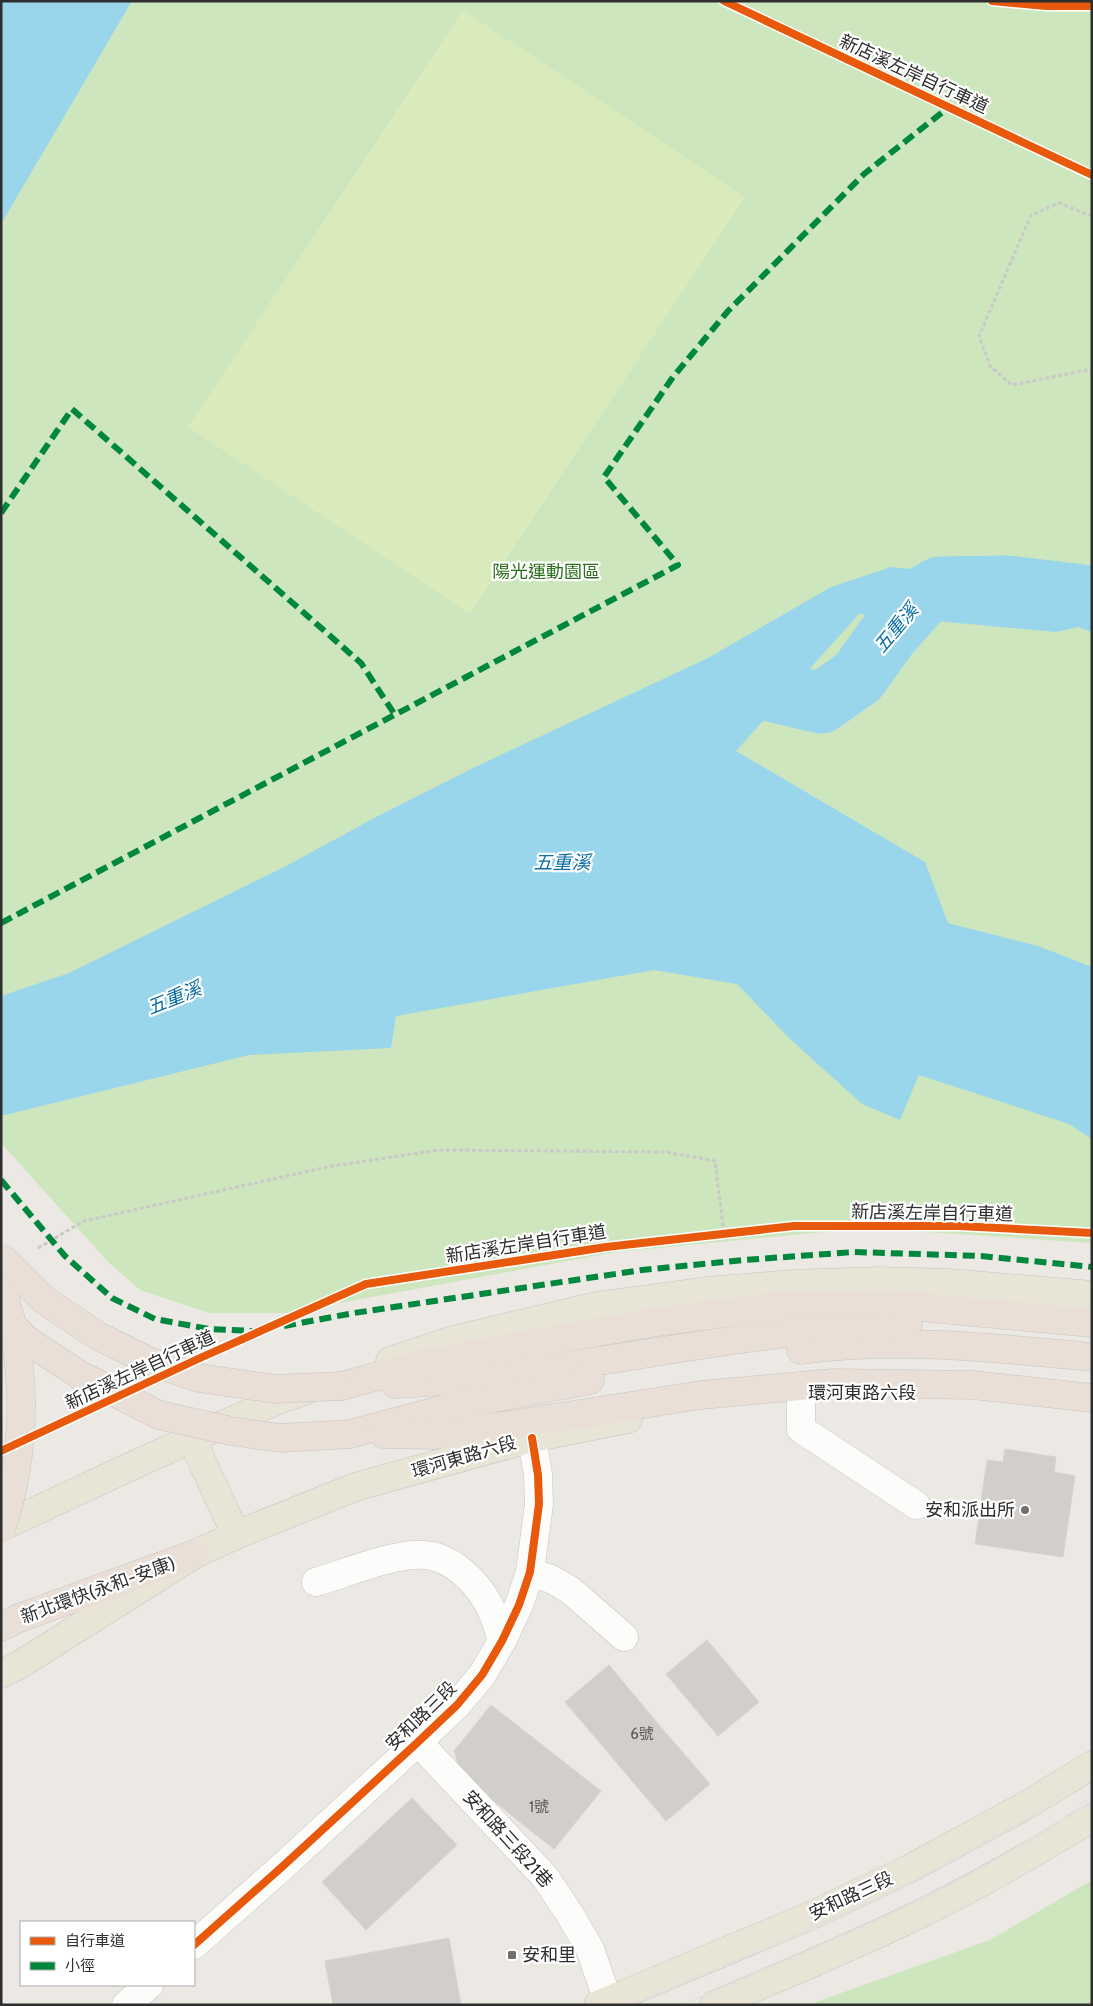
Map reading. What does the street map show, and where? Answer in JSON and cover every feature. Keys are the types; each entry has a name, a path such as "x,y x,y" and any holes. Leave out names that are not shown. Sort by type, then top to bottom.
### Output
{"highway":[{"path":"1,1256 44,1300 98,1336 149,1361 199,1378 275,1389 453,1381 781,1333 880,1322 1002,1325 1092,1333"},
{"path":"1,1286 14,1335 22,1402 17,1470 1,1528"},
{"path":"341,1386 423,1364 496,1350 656,1322 779,1306 889,1304 1092,1323"},
{"path":"1,1315 28,1341 72,1370 159,1415 230,1431 280,1438 350,1434 433,1435 701,1395 833,1383 973,1385 1092,1398"},
{"path":"350,1434 463,1404 608,1377 807,1349 873,1343 1000,1348 1092,1358"},
{"name":"新北環快(永和-安康)","path":"1,1627 19,1618 195,1554"}],"main road":[{"path":"1,1528 278,1400 345,1375 453,1340 596,1306 707,1291 794,1284 950,1283 1092,1294"},
{"name":"環河東路六段","path":"1,1674 21,1664 195,1554 236,1535 354,1487 532,1438 735,1398 801,1393 955,1393 1092,1405"},
{"path":"192,1440 236,1535"},
{"name":"安和路三段","path":"603,2003 812,1915 907,1870 1025,1806 1092,1765"},
{"path":"714,2005 830,1956 928,1910 1046,1846 1092,1818"}],"street":[{"path":"801,1393 801,1429 916,1505"},
{"name":"安和路三段","path":"195,1944 418,1742 457,1704 482,1675 502,1641 519,1605 530,1572 539,1504 538,1474 532,1438"},
{"path":"316,1582 398,1557 425,1554 444,1560 462,1572 478,1588 490,1605 502,1641"},
{"path":"530,1572 570,1590 624,1637"},
{"name":"安和路三段21巷","path":"418,1742 546,1877 590,1949 603,2003"},
{"path":"126,2005 148,1986"}],"path":[{"path":"992,1 1046,6 1092,6"},
{"path":"1092,216 1059,203 1031,215 979,336 990,366 1012,384 1092,369"},
{"path":"34,1250 84,1221 328,1167 438,1150 667,1152 715,1161 724,1234"},
{"path":"714,1235 733,1233"}],"green space":[{"name":"陽光運動園區","path":"1,1 1092,1 1092,1243 865,1228 616,1252 286,1313 209,1313 140,1290 109,1263 1,1143"},
{"path":"463,10 745,197 470,614 188,427"},
{"path":"1092,1880 1092,2005 816,2005 816,2002 990,1940"}],"water":[{"path":"1,1 132,1 1,224"},
{"name":"五重溪","path":"891,567 1092,586 1092,632 1078,627 1056,632 859,614 736,751 925,862 948,923 1038,946 1092,967 1092,1139 1069,1124 919,1075 900,1120 862,1104 790,1039 737,984 654,970 396,1016 391,1048 249,1055 1,1116 1,996 69,973 288,865 376,817 473,768 708,658 831,587"}],"building":[{"name":"安和派出所","path":"1005,1449 1056,1457 1054,1472 1075,1476 1063,1557 975,1544 987,1460 1003,1462"},
{"path":"707,1640 759,1702 718,1736 666,1674"},
{"path":"609,1665 659,1725 616,1762 565,1702"},
{"path":"491,1705 601,1791 554,1849 462,1776 454,1751"},
{"path":"659,1725 710,1784 666,1821 616,1762"},
{"path":"412,1798 457,1845 366,1930 322,1882"},
{"path":"449,1938 461,2005 333,2005 325,1961"}],"waterway":[{"name":"五重溪","path":"709,704 740,684 821,703 858,677 888,635 921,598 940,587 1007,586 1092,596"}],"tram line":[{"path":"630,2005 817,1926 913,1881 1032,1816 1092,1770"},
{"path":"681,2005 818,1947 953,1883 1040,1835 1092,1796"}],"marked path":[{"path":"1,923 678,565 604,477 673,377 728,311 864,174 949,107"},
{"path":"1,513 72,409 361,663 395,715"},
{"path":"1,1180 65,1256 112,1298 155,1319 209,1329 252,1331"},
{"path":"284,1326 354,1313 642,1270 744,1260 854,1252 981,1256 1092,1267"}],"cycle path":[{"name":"新店溪左岸自行車道","path":"724,1 1092,175"},
{"path":"992,1 1046,6 1092,6"},
{"name":"新店溪左岸自行車道","path":"1,1451 200,1358 366,1284 606,1247 794,1226 959,1226 1092,1233"},
{"path":"195,1944 418,1742 457,1705 482,1675 502,1641 519,1605 530,1572 539,1504 538,1475 532,1438"}],"place":[{"name":"安和派出所","path":"1025,1510"},
{"name":"安和里","path":"512,1955"}]}
